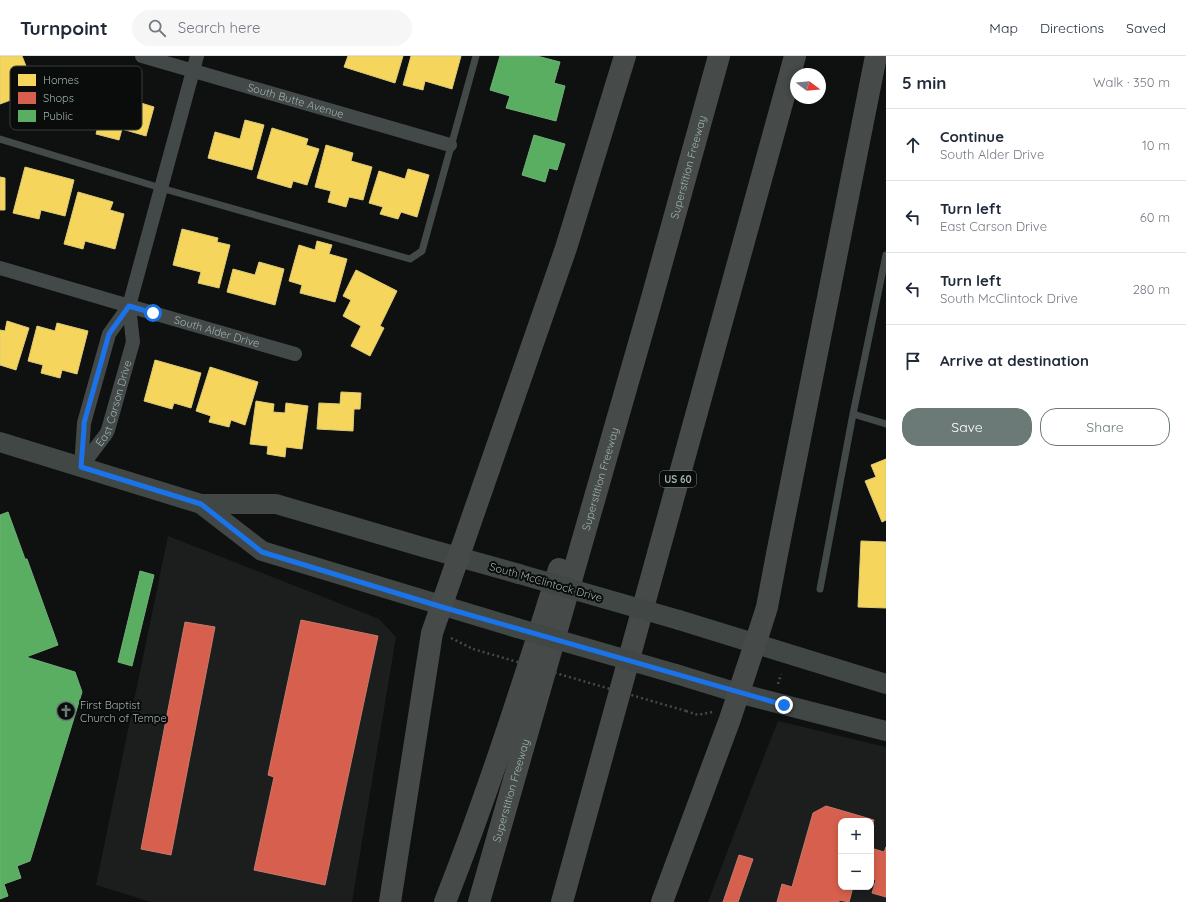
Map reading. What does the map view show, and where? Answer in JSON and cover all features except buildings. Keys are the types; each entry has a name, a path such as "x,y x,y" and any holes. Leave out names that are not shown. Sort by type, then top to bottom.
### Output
{"highway":[{"path":"390,902 432,633 566,248 625,56"},
{"name":"Superstition Freeway","path":"479,902 650,305 719,56"},
{"name":"US 60","path":"562,902 795,56"},
{"path":"662,902 768,607 778,546 876,56"},
{"path":"445,902 521,688 566,546 650,305"}],"main road":[{"name":"South McClintock Drive","path":"0,442 201,504 276,504 755,643 886,684"},
{"name":"South McClintock Drive","path":"201,504 262,552 442,607 738,693 886,731"}],"street":[{"name":"South Butte Avenue","path":"142,56 450,145"},
{"name":"East Carson Drive","path":"81,467 108,430 132,342 129,306 197,56"},
{"name":"South Alder Drive","path":"0,268 296,354"},
{"name":"East Carson Drive","path":"81,467 84,423 109,334 129,306"}],"lane":[{"path":"0,140 161,188 410,259 422,250 476,56"},
{"path":"820,589 853,414 886,255"},
{"path":"853,414 886,424"}],"path":[{"path":"450,638 473,649 698,715 711,712"},
{"path":"777,686 781,674"}],"shaded area":[{"path":"168,536 379,619 396,637 352,902 151,902 96,885"},
{"path":"778,721 886,747 886,902 708,902"}],"place":[{"name":"First Baptist Church of Tempe","path":"66,711"}],"route":[{"path":"153,313 129,306 109,334 84,423 81,467 201,504 262,552 442,607 784,705"}]}
